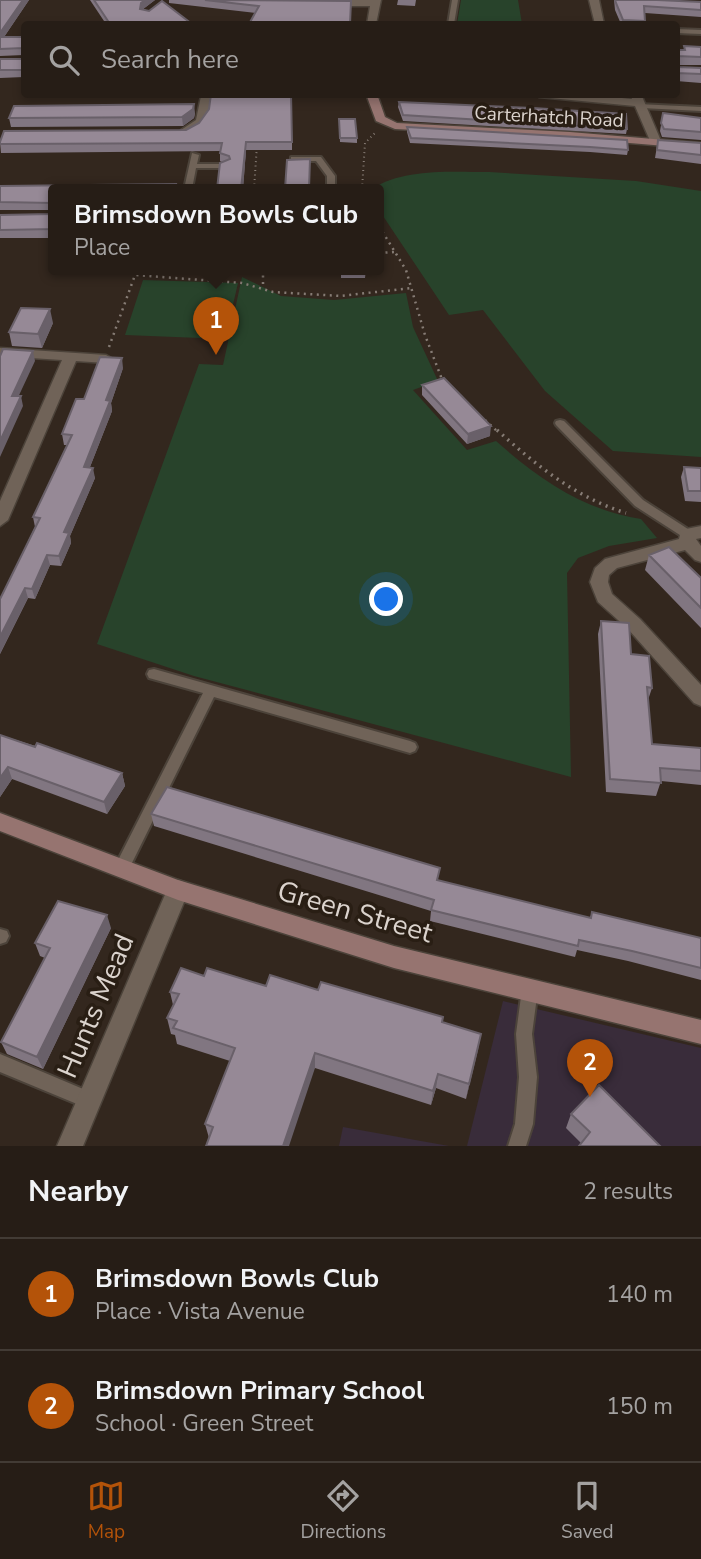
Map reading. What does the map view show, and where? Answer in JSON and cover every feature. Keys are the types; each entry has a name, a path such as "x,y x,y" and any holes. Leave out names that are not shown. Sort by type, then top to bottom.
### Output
{"street":[{"path":"594,0 599,21"},
{"path":"319,2 375,1 372,21"},
{"path":"173,132 186,132 199,127 203,121 205,98"},
{"path":"372,98 380,119 386,123"},
{"path":"597,98 639,101 655,141"},
{"name":"Carterhatch Road","path":"386,123 404,127 701,146"},
{"path":"0,352 106,359"},
{"path":"0,520 71,357"},
{"path":"694,541 611,563 601,572 599,582 604,597 634,624 701,698"},
{"name":"Green Street","path":"0,822 178,890 394,957 701,1032"},
{"name":"Hunts Mead","path":"70,1146 178,890"}],"lane":[{"path":"452,21 455,0"},
{"path":"680,31 701,32"},
{"path":"639,101 701,109"},
{"path":"189,184 195,155"},
{"path":"294,159 318,159 331,176 331,184"},
{"path":"193,166 224,166"},
{"path":"560,423 639,503 694,541"},
{"path":"155,674 410,747"},
{"path":"122,869 211,690"},
{"path":"517,1146 525,1112 528,1077 524,1034 530,989"},
{"path":"0,1063 89,1100"}],"path":[{"path":"362,184 365,143 386,123"},
{"path":"254,184 257,144"},
{"path":"384,234 406,271 443,383"},
{"path":"384,253 395,252"},
{"path":"106,359 135,275 262,286 273,292 341,296 411,288"},
{"path":"262,286 263,275"},
{"path":"483,419 537,467 595,501 632,514"}],"shaded area":[{"path":"503,1001 701,1048 701,1146 467,1146"},
{"path":"343,1127 449,1146 339,1146"}],"green space":[{"path":"461,0 518,0 522,21 458,21"},
{"path":"489,172 636,181 701,191 701,457 613,451 545,391 483,310 449,315 384,218 384,184 381,184 413,174"},
{"path":"242,277 281,296 334,300 406,293 413,327 438,381 413,390 467,450 496,441 563,491 600,508 641,519 657,538 609,546 578,558 567,573 571,777 194,676 97,644 199,364 223,365"},
{"path":"143,280 238,283 225,339 125,335"}],"building":[{"path":"0,0 23,0 0,33"},
{"path":"94,0 145,0 140,9 149,11 162,1 188,21 108,21"},
{"path":"205,0 351,1 350,21 251,21 259,6"},
{"path":"615,0 701,2 701,10 644,6 645,21 623,20"},
{"path":"0,37 21,37 21,48 0,49"},
{"path":"684,46 701,47 701,57 680,56 680,50 685,50"},
{"path":"0,59 21,59 21,70 0,70"},
{"path":"680,67 701,68 701,74 680,73"},
{"path":"210,98 291,98 292,142 246,142 242,184 218,184 220,163 230,159 220,153 222,143 0,144 4,131 186,130 199,123 209,109"},
{"path":"399,102 626,114 627,129 403,115"},
{"path":"194,104 193,109 182,117 9,118 14,106"},
{"path":"663,113 701,118 701,132 664,129 661,123"},
{"path":"339,119 355,119 357,138 340,138"},
{"path":"407,127 627,140 628,150 411,138"},
{"path":"658,140 701,143 701,155 657,150"},
{"path":"310,159 309,184 285,184 287,160"},
{"path":"48,185 48,203 0,202 0,186"},
{"path":"48,214 48,229 0,230 0,215"},
{"path":"21,308 50,309 38,334 9,332"},
{"path":"3,349 33,351 12,396 21,396 0,441 0,356"},
{"path":"100,357 122,358 106,400 110,401 84,467 93,468 64,532 69,533 59,556 47,555 32,589 25,588 0,637 0,599 40,518 33,517 72,435 62,434 76,399 84,399"},
{"path":"444,378 491,426 468,434 422,385"},
{"path":"684,467 701,468 701,491 688,491"},
{"path":"669,547 701,578 701,608 649,555"},
{"path":"601,621 629,623 631,654 649,656 652,688 647,687 652,744 701,748 701,771 660,768 661,783 610,779"},
{"path":"0,735 35,747 37,743 122,773 104,802 8,767 0,778"},
{"path":"167,787 440,868 437,880 591,918 592,912 701,938 701,968 579,940 578,946 431,910 434,900 151,814"},
{"path":"58,901 107,915 37,1057 1,1042 50,948 35,943"},
{"path":"181,968 204,976 207,968 266,986 270,975 318,990 321,982 443,1017 442,1022 481,1034 469,1084 438,1074 433,1091 315,1053 283,1146 206,1146 213,1127 205,1124 235,1048 173,1028 177,1021 167,1018 179,994 170,992"},
{"path":"599,1085 660,1146 579,1146 590,1132 571,1114"}],"place":[{"name":"Brimsdown Bowls Club","path":"216,355"},
{"name":"Brimsdown Primary School","path":"590,1097"}]}
